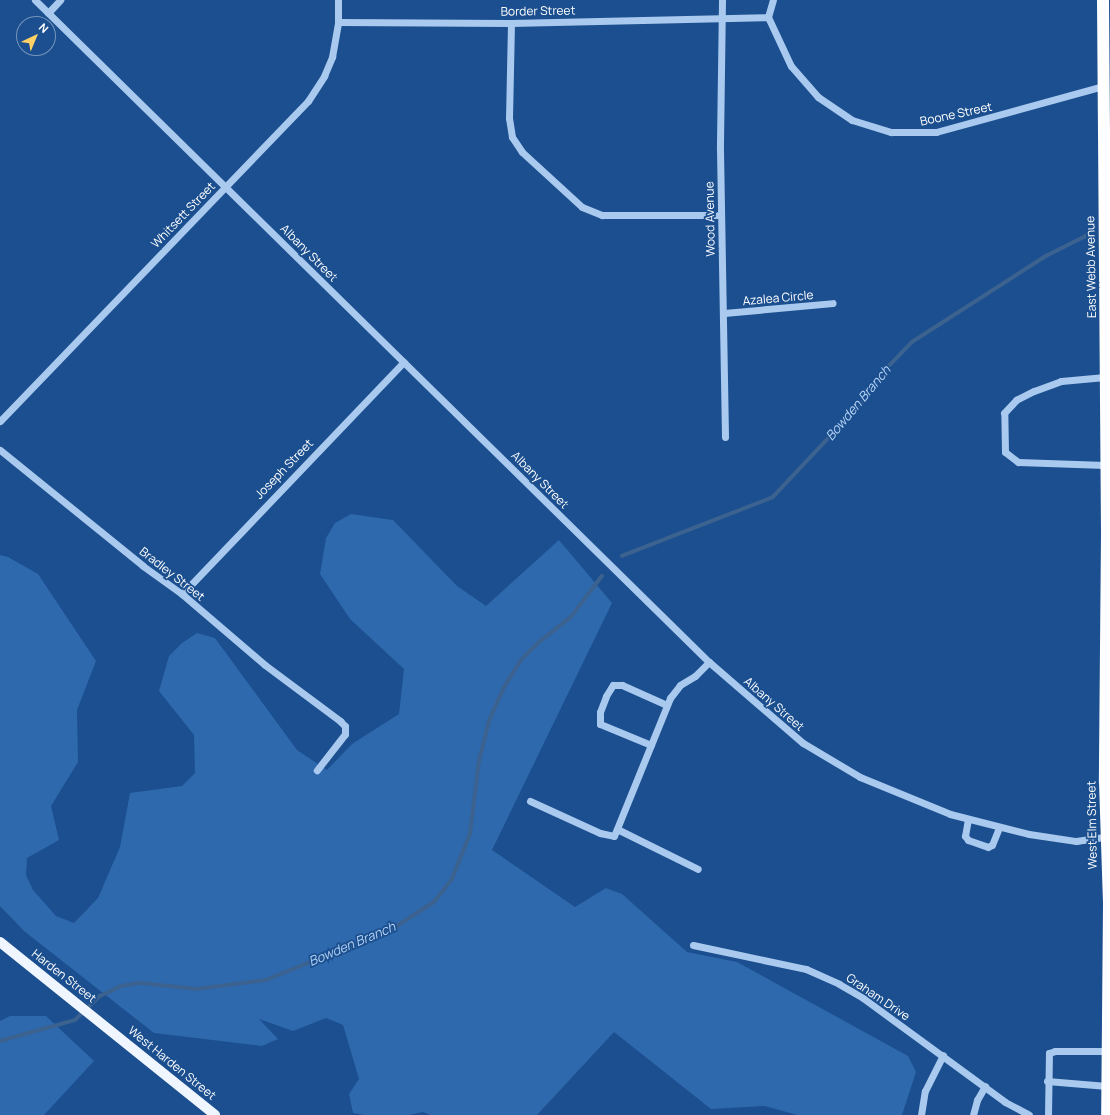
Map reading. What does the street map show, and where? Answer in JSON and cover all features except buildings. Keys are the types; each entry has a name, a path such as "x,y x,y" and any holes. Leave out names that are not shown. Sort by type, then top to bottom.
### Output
{"highway":[{"name":"East Webb Avenue","path":"1103,0 1105,465 1107,534"},
{"name":"West Elm Street","path":"1107,534 1108,559 1105,782 1109,836 1107,1051 1108,1115"}],"main road":[{"name":"Harden Street","path":"0,942 112,1031"},
{"name":"West Harden Street","path":"112,1031 215,1115"}],"street":[{"name":"Albany Street","path":"35,0 709,662 777,723 831,762 912,800 999,828 1076,841 1109,836"},
{"path":"48,13 60,0"},
{"name":"Whitsett Street","path":"0,421 308,101 320,84 332,57 338,22 338,0"},
{"name":"Wood Avenue","path":"722,0 722,215 725,437"},
{"path":"768,17 773,0"},
{"name":"Border Street","path":"338,22 510,23 768,17"},
{"name":"Boone Street","path":"768,17 792,66 818,97 852,120 891,132 936,132 1103,86"},
{"path":"510,23 509,118 512,137 522,152 582,207 602,215 722,215"},
{"name":"Azalea Circle","path":"724,313 833,303"},
{"name":"Joseph Street","path":"182,594 404,362"},
{"path":"1105,377 1061,381 1034,391 1016,400 1004,413 1005,452 1018,462 1105,465"},
{"name":"Bradley Street","path":"0,450 143,566 182,594 265,665 345,726 345,734 316,770"},
{"path":"530,801 607,836 614,836 667,705 680,685 695,676 709,662"},
{"path":"651,745 600,724 600,712 606,696 613,685 622,685 667,705"},
{"path":"968,819 965,836 968,840 988,847 992,845 999,828"},
{"path":"617,829 698,869"},
{"name":"Graham Drive","path":"693,945 806,969 839,984 864,998 1005,1102 1029,1115"},
{"path":"1048,1115 1047,1081 1049,1053 1055,1051 1107,1051"},
{"path":"921,1115 925,1092 943,1055"},
{"path":"1047,1081 1107,1086"},
{"path":"972,1115 976,1100 985,1086"}],"shaded area":[{"path":"351,514 393,520 457,586 486,606 559,540 612,603 492,850 575,907 606,888 622,894 687,952 737,962 908,1056 916,1072 902,1115 797,1115 765,1106 711,1109 614,1032 537,1115 430,1115 423,1112 409,1115 364,1115 353,1113 349,1094 359,1079 343,1025 326,1018 293,1031 259,1019 278,1039 262,1046 154,1033 24,931 0,906 0,555 8,557 38,574 96,661 77,710 78,762 51,806 59,840 27,858 26,875 33,890 56,916 74,923 98,898 120,847 130,793 182,786 195,773 194,735 159,691 169,656 182,643 197,633 215,638 297,750 327,770 352,744 399,714 404,669 350,619 320,574 326,538 335,523"},
{"path":"10,1016 46,1016 94,1061 44,1115 0,1115 0,1021"}],"waterway":[{"name":"Bowden Branch","path":"622,556 773,497 863,401 887,368 912,342 1046,256 1090,234"},
{"name":"Bowden Branch","path":"0,1041 75,1020 100,996 121,986 141,983 197,989 266,980 394,928 434,902 452,879 470,834 479,761 489,721 503,689 521,660 538,643 571,617 602,576"}]}
